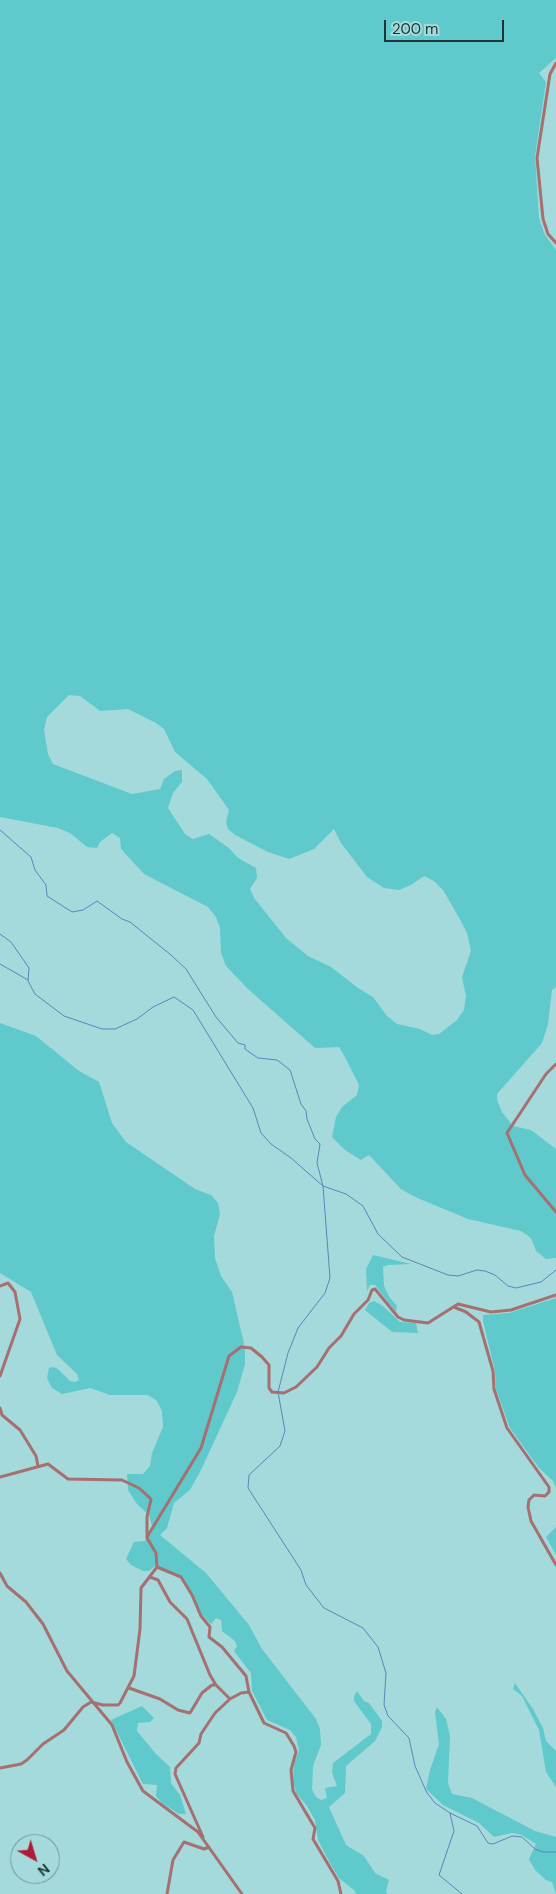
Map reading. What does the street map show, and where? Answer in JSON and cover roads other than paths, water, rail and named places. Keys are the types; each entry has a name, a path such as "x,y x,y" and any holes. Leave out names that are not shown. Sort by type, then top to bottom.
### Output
{"street":[{"path":"556,63 550,74 537,158 543,219 548,234 556,243"},
{"path":"556,1064 546,1074 507,1133 525,1175 556,1212"},
{"path":"0,1286 8,1283 16,1292 20,1319 0,1376"},
{"path":"147,1538 200,1448 229,1356 241,1348 251,1348 269,1366 269,1388 272,1392 284,1393 296,1387 317,1367 328,1348 341,1336 354,1314 368,1300 372,1290 375,1289 398,1317 404,1320 428,1323 458,1304 491,1312 511,1310 556,1295"},
{"path":"454,1306 479,1322 493,1371 494,1389 507,1428 549,1488 549,1492 545,1496 534,1495 529,1500 528,1508 531,1521 556,1565"},
{"path":"0,1408 2,1415 20,1430 36,1456 38,1466"},
{"path":"0,1477 48,1464 68,1479 122,1480 138,1488 151,1499 147,1517 147,1538 156,1553 158,1567 141,1588 136,1661 129,1688 118,1705 103,1705 91,1702 83,1707 64,1730 43,1744 27,1760 21,1764 0,1768"},
{"path":"158,1567 181,1577 192,1595 200,1616 210,1627 209,1637 222,1647 246,1676 249,1692 264,1723 286,1732 294,1746 296,1752 291,1770 293,1791 315,1828 313,1839 334,1875 341,1894"},
{"path":"0,1573 7,1586 26,1602 43,1624 67,1671 112,1725 127,1762 143,1791 190,1824 204,1839 242,1894"},
{"path":"150,1577 158,1580 170,1602 187,1619 216,1685 230,1700"},
{"path":"129,1688 155,1696 178,1710 190,1713 202,1694 212,1685 216,1685"},
{"path":"204,1839 175,1774 176,1768 199,1743 201,1734 215,1713 241,1693 249,1692"},
{"path":"167,1894 173,1860 184,1842 204,1849 209,1847"}],"waterway":[{"path":"0,830 31,857 35,870 46,885 47,896 72,912 83,910 97,901 122,919 130,922 186,969 216,1017 238,1043 245,1045 245,1049 258,1058 277,1060 290,1070 315,1139 320,1144 317,1163 323,1186 346,1194 363,1206 378,1234 402,1257 448,1275 458,1276 477,1270 485,1271 495,1275 508,1286 516,1288 541,1282 556,1270"},
{"path":"0,934 11,942 29,968 28,981 35,994 64,1016 102,1029 115,1029 137,1019 153,1007 174,997 193,1010 253,1108 261,1133 271,1144 291,1158 323,1186 330,1278 325,1293 298,1328 288,1353 278,1392 285,1431 280,1446 249,1475 248,1488 301,1570 306,1585 324,1608 363,1628 378,1647 386,1673 384,1705 388,1716 409,1738 415,1766 427,1793 435,1803 450,1813 477,1826 488,1843 493,1844 512,1836 522,1837 535,1849 543,1852 556,1852"},
{"path":"0,964 28,980"},
{"path":"450,1813 454,1831 439,1875 462,1894"}]}
